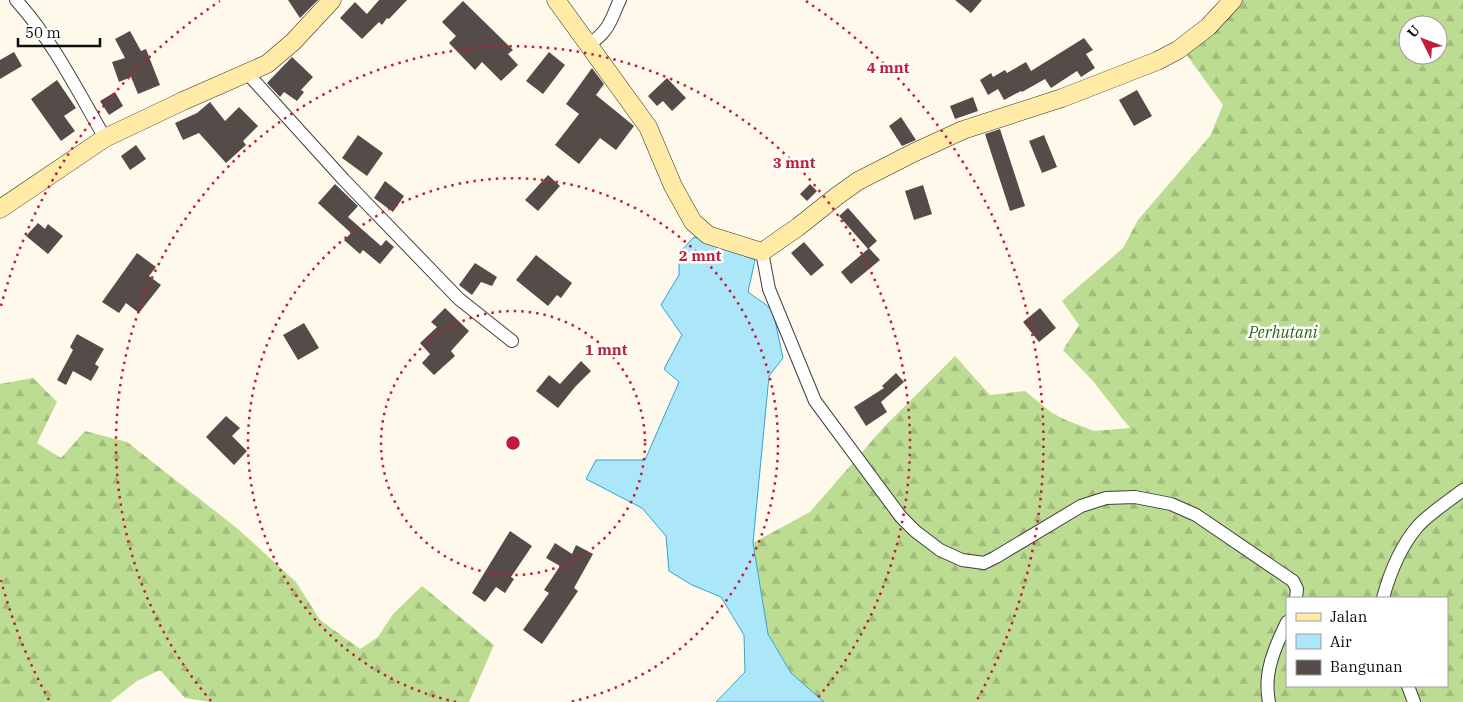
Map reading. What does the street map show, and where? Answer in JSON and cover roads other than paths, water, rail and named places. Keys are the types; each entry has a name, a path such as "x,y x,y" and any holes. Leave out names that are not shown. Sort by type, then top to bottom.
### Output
{"main road":[{"path":"0,209 105,138 267,64 281,54 332,0"},
{"path":"556,0 648,127 673,186 693,222 708,235 762,252 851,186 913,153 963,130 1062,98 1164,57 1194,39 1233,0"}],"street":[{"path":"16,0 34,20 58,54 105,138"},
{"path":"588,46 608,26 620,0"},
{"path":"248,74 344,180 459,299 512,340"},
{"path":"762,252 769,289 815,401 901,517 914,530 940,550 962,560 984,563 1081,506 1106,498 1135,497 1171,504 1196,515 1293,581 1297,589 1296,597"},
{"path":"1383,597 1388,579 1403,546 1419,525 1463,490"},
{"path":"1269,702 1267,678 1274,651 1286,624"},
{"path":"1408,687 1414,702"}],"water":[{"path":"694,237 728,248 755,260 748,292 773,311 783,358 769,376 753,543 768,634 791,673 824,702 716,702 745,672 744,635 721,597 692,585 669,571 666,536 642,508 586,479 596,460 645,460 679,382 664,369 682,335 661,305 679,275 679,253"}],"park label":[{"name":"Perhutani","path":"1283,332"}]}
